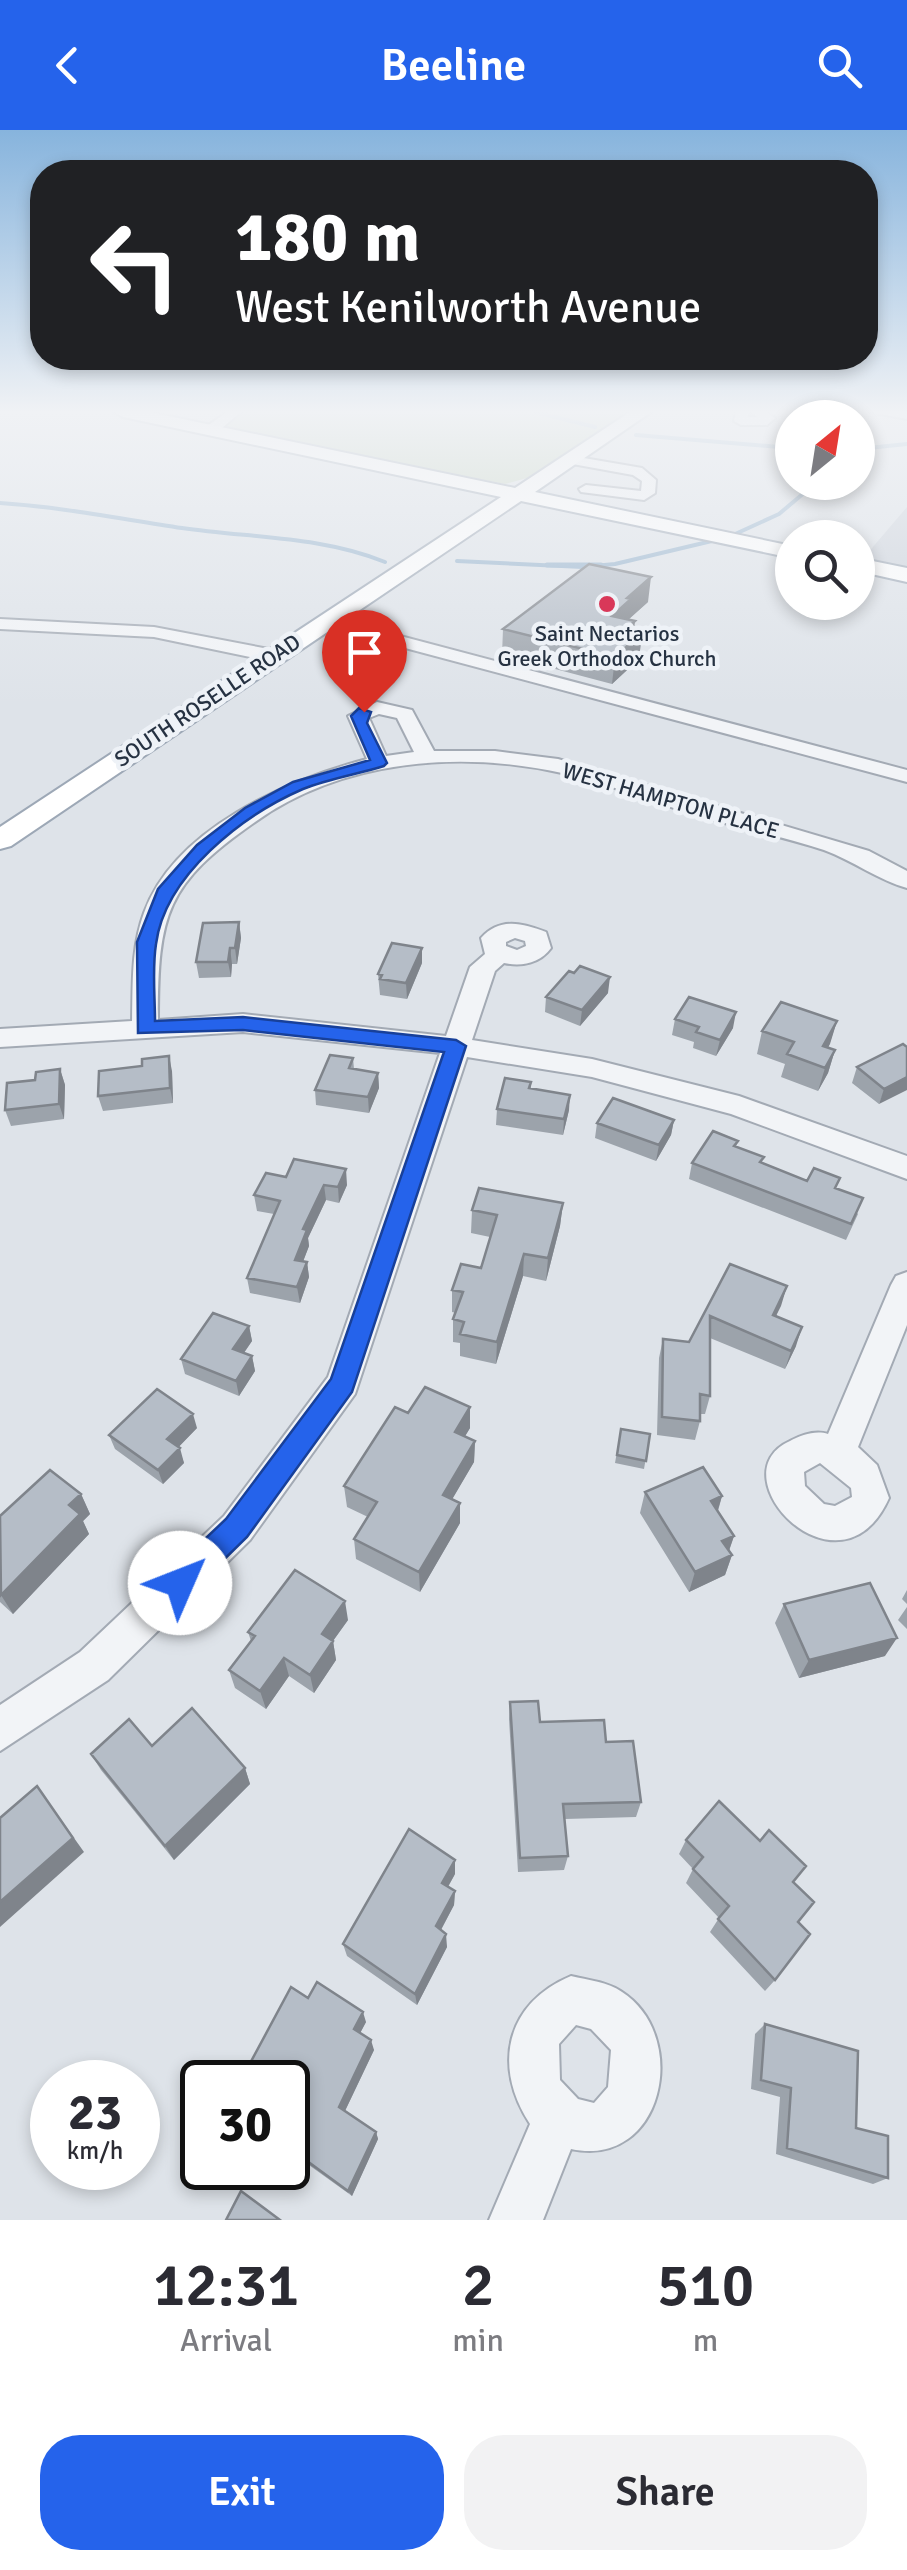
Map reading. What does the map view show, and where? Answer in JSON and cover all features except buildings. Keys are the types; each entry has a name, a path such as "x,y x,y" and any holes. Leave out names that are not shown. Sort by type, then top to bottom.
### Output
{"main road":[{"name":"SOUTH ROSELLE ROAD","path":"6,831 491,510"},
{"path":"588,510 775,548"},
{"path":"875,569 907,576"}],"street":[{"path":"326,621 907,776"},
{"path":"0,624 154,632 274,656"},
{"path":"379,763 358,716 378,708 405,714 426,756"},
{"name":"WEST HAMPTON PLACE","path":"145,1028 146,942 165,892 204,848 251,812 298,786 379,763 426,756 542,763 826,846 890,870 907,881"},
{"path":"0,1730 94,1666 236,1528 342,1384 483,966 500,954"},
{"path":"0,1038 243,1023 456,1046 592,1068 720,1102 907,1168"},
{"path":"838,1452 907,1284"},
{"path":"516,2220 558,2117"}],"shaded area":[{"path":"905,510 907,510 907,570 875,564 875,545"}],"waterway":[{"path":"64,510 311,542 385,562"},
{"path":"733,535 784,510"},
{"path":"457,561 583,567 615,564 716,540"},
{"path":"547,565 601,565"}],"place":[{"name":"Saint Nectarios Greek Orthodox Church","path":"607,604"}],"route":[{"path":"180,1583 236,1528 342,1384 456,1046 243,1023 145,1028 146,942 165,892 204,848 251,812 298,786 379,763 359,723 358,716 364,712"}]}
